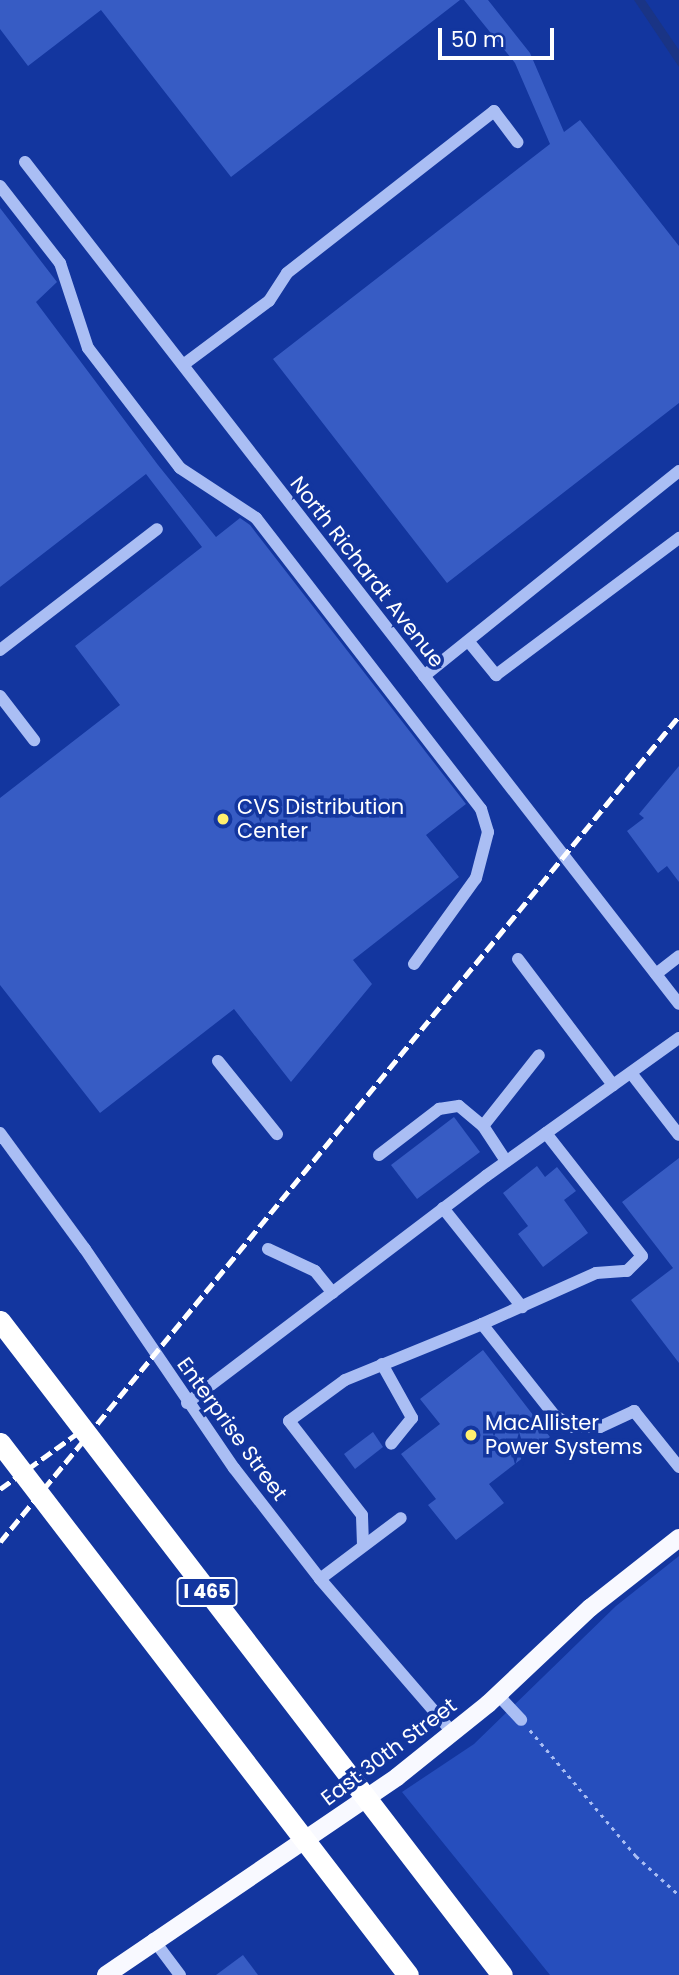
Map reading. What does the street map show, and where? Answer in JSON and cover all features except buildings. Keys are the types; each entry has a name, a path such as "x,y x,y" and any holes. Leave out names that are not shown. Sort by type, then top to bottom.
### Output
{"highway":[{"name":"I 465","path":"0,1321 502,1975"},
{"path":"5,1449 408,1975"}],"main road":[{"name":"East 30th Street","path":"106,1975 153,1939 343,1817 453,1733 498,1695 590,1608 679,1538"}],"street":[{"path":"183,365 269,301 287,273 494,111 517,142"},
{"name":"North Richardt Avenue","path":"26,162 679,1004"},
{"path":"0,186 60,263 88,348 163,446 180,468 256,518 481,809 488,832 476,878 414,964"},
{"path":"424,676 679,471"},
{"path":"0,650 158,529"},
{"path":"469,642 496,674 679,538"},
{"path":"0,696 34,740"},
{"path":"656,975 679,956"},
{"path":"518,959 613,1085"},
{"path":"187,1403 506,1161 679,1038"},
{"path":"483,1126 539,1055"},
{"path":"218,1061 278,1134"},
{"path":"631,1073 679,1135"},
{"path":"379,1156 439,1109 459,1106 483,1126 506,1161"},
{"name":"Enterprise Street","path":"0,1133 85,1249 187,1403 320,1579 453,1733"},
{"path":"363,1545 362,1515 289,1421 345,1380 522,1307 596,1273 627,1271 642,1256 546,1133"},
{"path":"443,1208 522,1307"},
{"path":"268,1249 315,1272 332,1293"},
{"path":"482,1324 555,1416 573,1427 600,1427 634,1411 679,1467"},
{"path":"382,1364 397,1397 412,1418 391,1444"},
{"path":"320,1579 401,1518"},
{"path":"498,1695 521,1720"},
{"path":"153,1939 180,1975"}],"path":[{"path":"521,1720 636,1856 679,1895"}],"shaded area":[{"path":"634,0 645,0 679,50 679,67"},
{"path":"679,1556 679,1975 550,1975 402,1792 474,1744 616,1606"}],"railway":[{"path":"0,1542 679,716"},
{"path":"0,1489 86,1427"}],"place":[{"name":"CVS Distribution Center","path":"223,819"},
{"name":"MacAllister Power Systems","path":"471,1435"}]}
